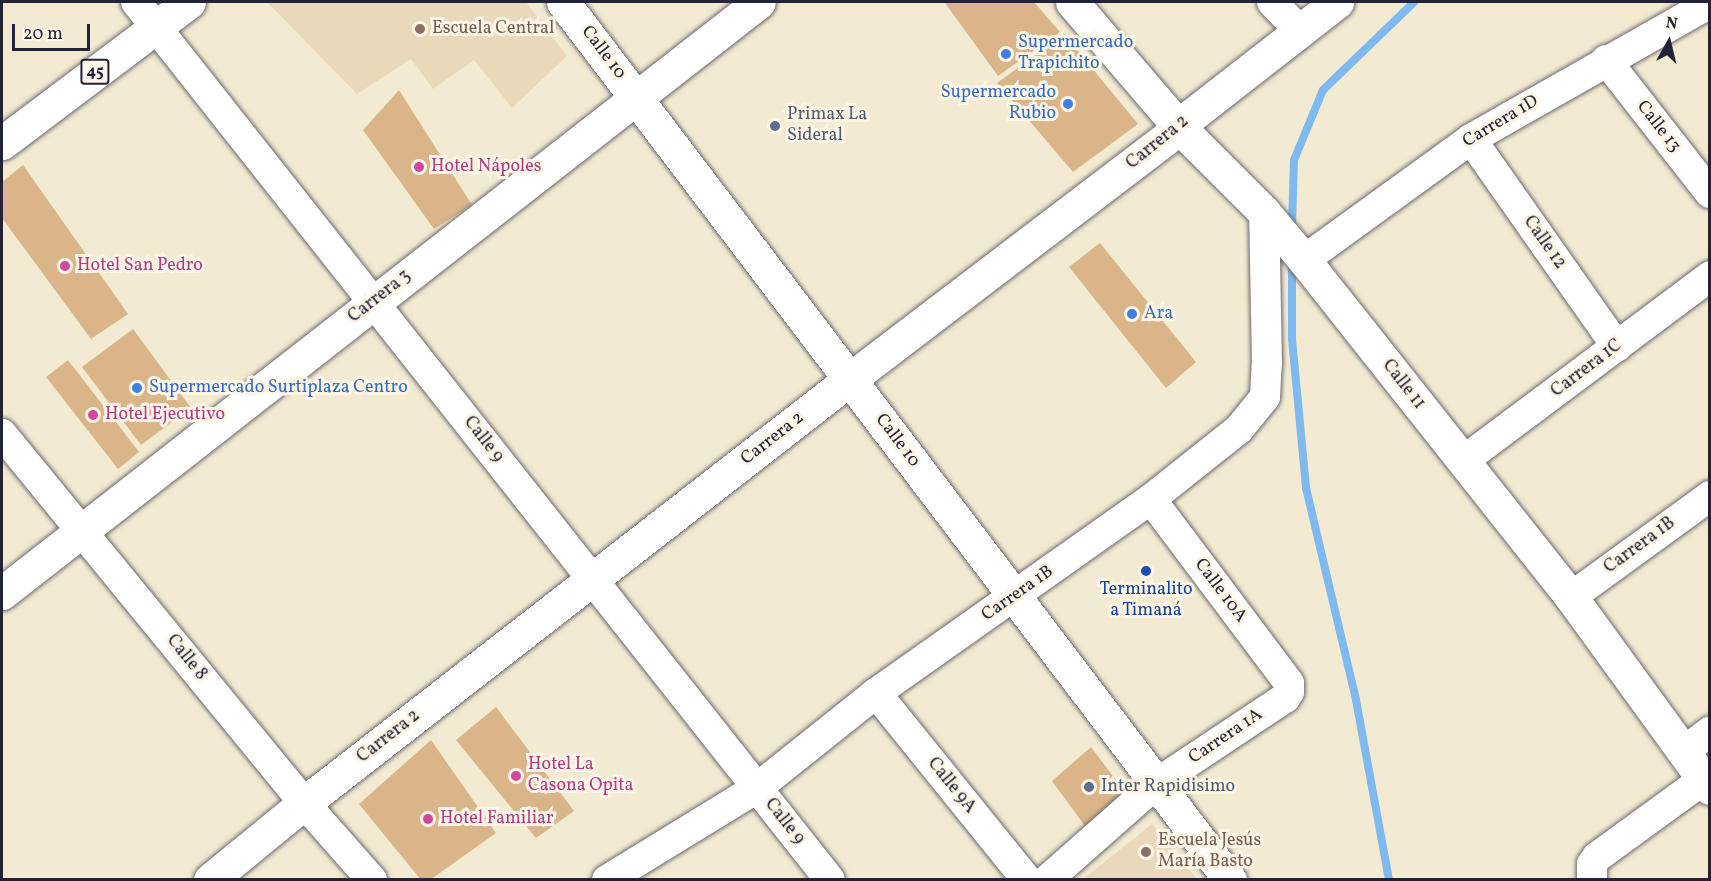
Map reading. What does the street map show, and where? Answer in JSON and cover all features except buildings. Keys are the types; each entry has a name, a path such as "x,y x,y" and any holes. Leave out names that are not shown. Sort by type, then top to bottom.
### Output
{"main road":[{"name":"45","path":"2,143 189,2"},
{"name":"Calle 10","path":"563,2 1230,879"},
{"name":"Carrera 3","path":"2,593 759,2"},
{"name":"Calle 11","path":"1072,2 1180,128 1268,217 1300,255 1571,597 1706,784"},
{"name":"Carrera 2","path":"210,879 304,803 850,379 1180,128 1188,118 1337,2"}],"street":[{"name":"Calle 9","path":"136,2 830,879"},
{"path":"1272,2 1301,32"},
{"name":"Carrera 1D","path":"1300,255 1471,139 1606,60 1710,3"},
{"name":"Calle 13","path":"1606,60 1710,193"},
{"name":"Calle 12","path":"1471,139 1617,347"},
{"name":"Carrera 1B","path":"612,878 757,788 876,693 1151,499 1239,429 1265,398 1268,217"},
{"name":"Carrera 1C","path":"1463,461 1710,276"},
{"name":"Calle 8","path":"2,434 304,803 372,879"},
{"name":"Carrera 1B","path":"1571,597 1710,496"},
{"name":"Calle 10A","path":"1151,499 1289,683"},
{"name":"Carrera 1A","path":"1047,879 1157,783 1285,698 1289,692 1289,683"},
{"name":"Calle 9A","path":"876,693 1027,879"},
{"path":"1683,752 1710,732"},
{"path":"1592,879 1592,864 1597,857 1706,784"}],"shaded area":[{"name":"Escuela Central","path":"267,2 526,2 567,56 512,108 474,60 433,89 411,59 357,94"},
{"name":"Escuela Jesús María Basto","path":"1152,824 1197,879 1083,879"}],"waterway":[{"path":"1292,227 1294,160 1323,90 1414,2"},
{"path":"1292,263 1292,339 1306,488 1356,700 1389,880"}],"place":[{"name":"Escuela Central","path":"420,29"},
{"name":"Supermercado Trapichito","path":"1006,54"},
{"name":"Supermercado Rubio","path":"1068,104"},
{"name":"Primax La Sideral","path":"775,126"},
{"name":"Hotel Nápoles","path":"419,167"},
{"name":"Hotel San Pedro","path":"65,266"},
{"name":"Ara","path":"1132,314"},
{"name":"Supermercado Surtiplaza Centro","path":"137,388"},
{"name":"Hotel Ejecutivo","path":"93,415"},
{"name":"Terminalito a Timaná","path":"1146,571"},
{"name":"Hotel La Casona Opita","path":"516,776"},
{"name":"Inter Rapidisimo","path":"1089,787"},
{"name":"Hotel Familiar","path":"428,819"},
{"name":"Escuela Jesús María Basto","path":"1146,852"}]}
